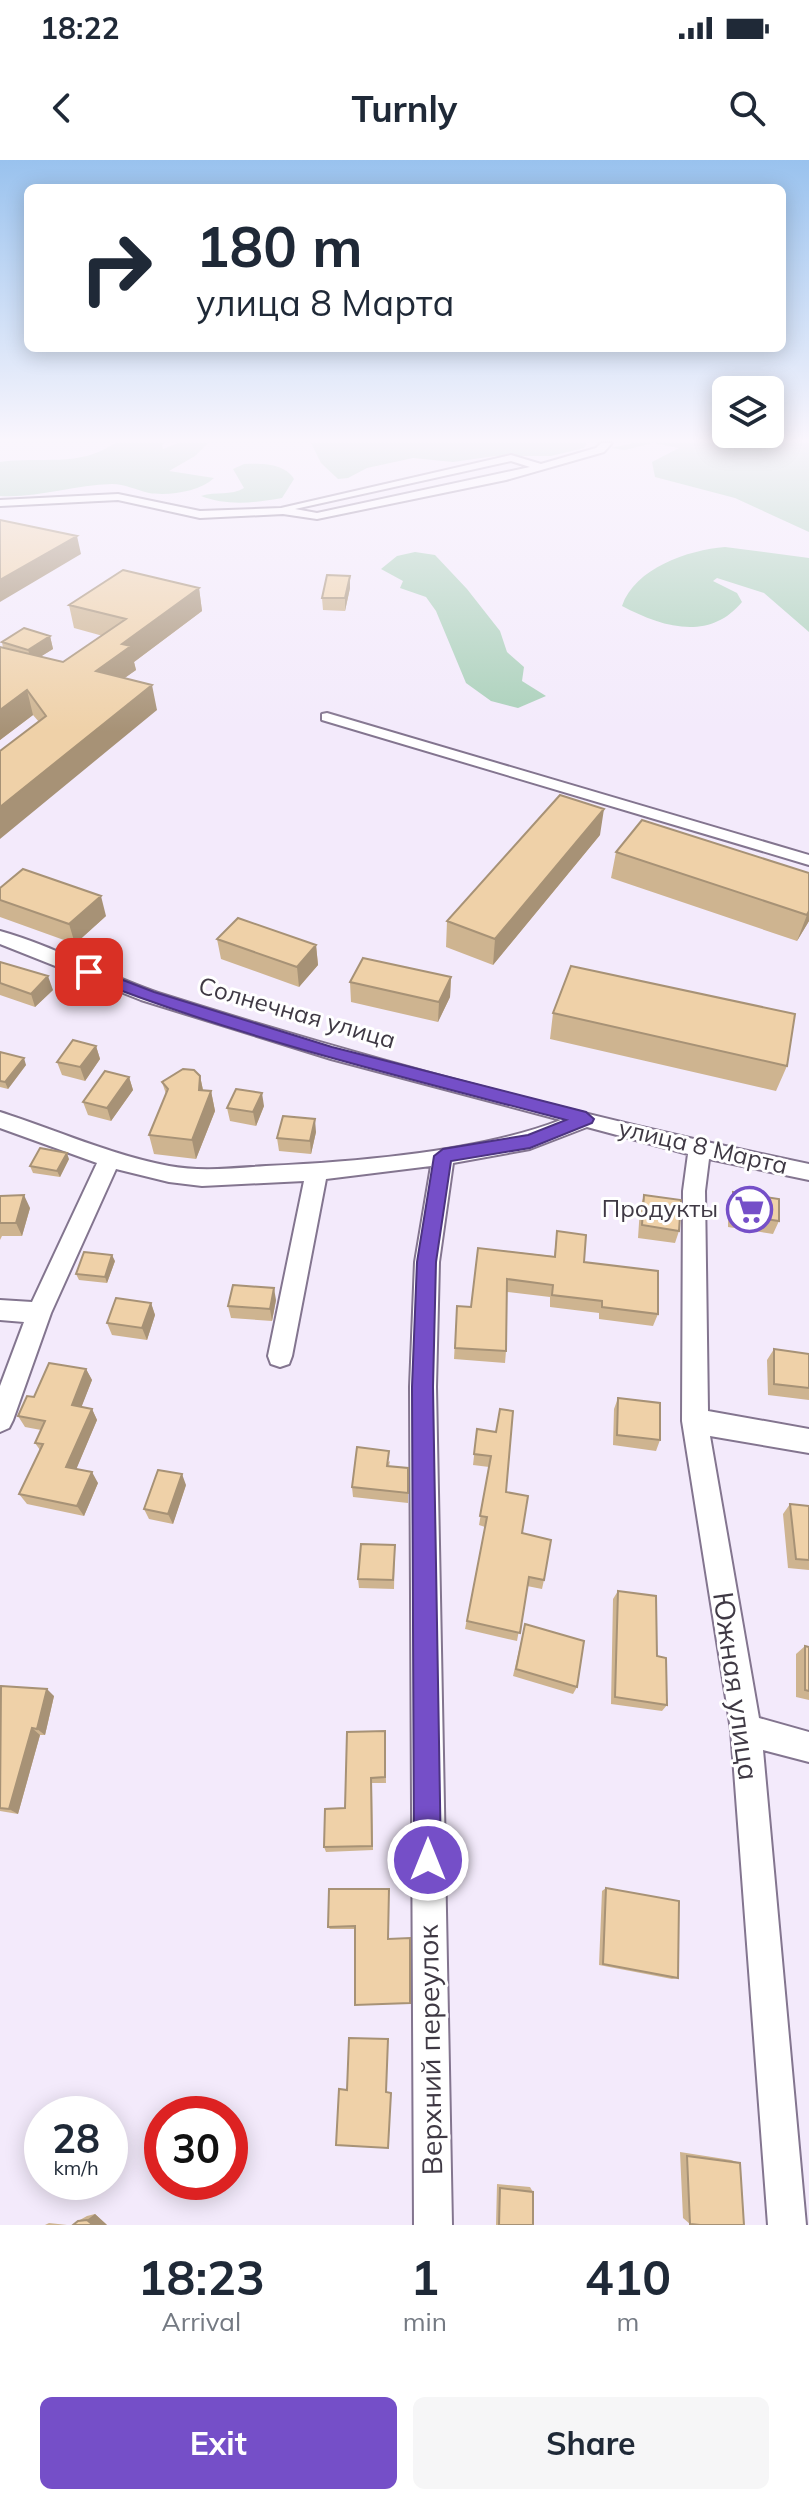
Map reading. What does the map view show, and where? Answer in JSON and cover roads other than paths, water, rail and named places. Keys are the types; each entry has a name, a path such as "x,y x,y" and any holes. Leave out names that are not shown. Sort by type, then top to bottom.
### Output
{"street":[{"path":"327,717 809,860"},
{"name":"Солнечная улица","path":"0,937 179,1005 331,1052 586,1119"},
{"name":"улица 8 Марта","path":"0,1120 110,1159 169,1174 202,1178 317,1172 443,1156 530,1141 586,1119 699,1149 809,1172"},
{"name":"Южная улица","path":"699,1149 694,1191 695,1421 746,1730 794,2221"},
{"name":"Верхний переулок","path":"433,2225 423,1387 427,1262 443,1156"},
{"path":"0,1420 39,1313 110,1159"},
{"path":"280,1356 317,1172"},
{"path":"0,1310 39,1313"},
{"path":"695,1421 809,1441"},
{"path":"746,1730 809,1747"}],"place":[{"name":"Продукты","path":"749,1209"}]}
